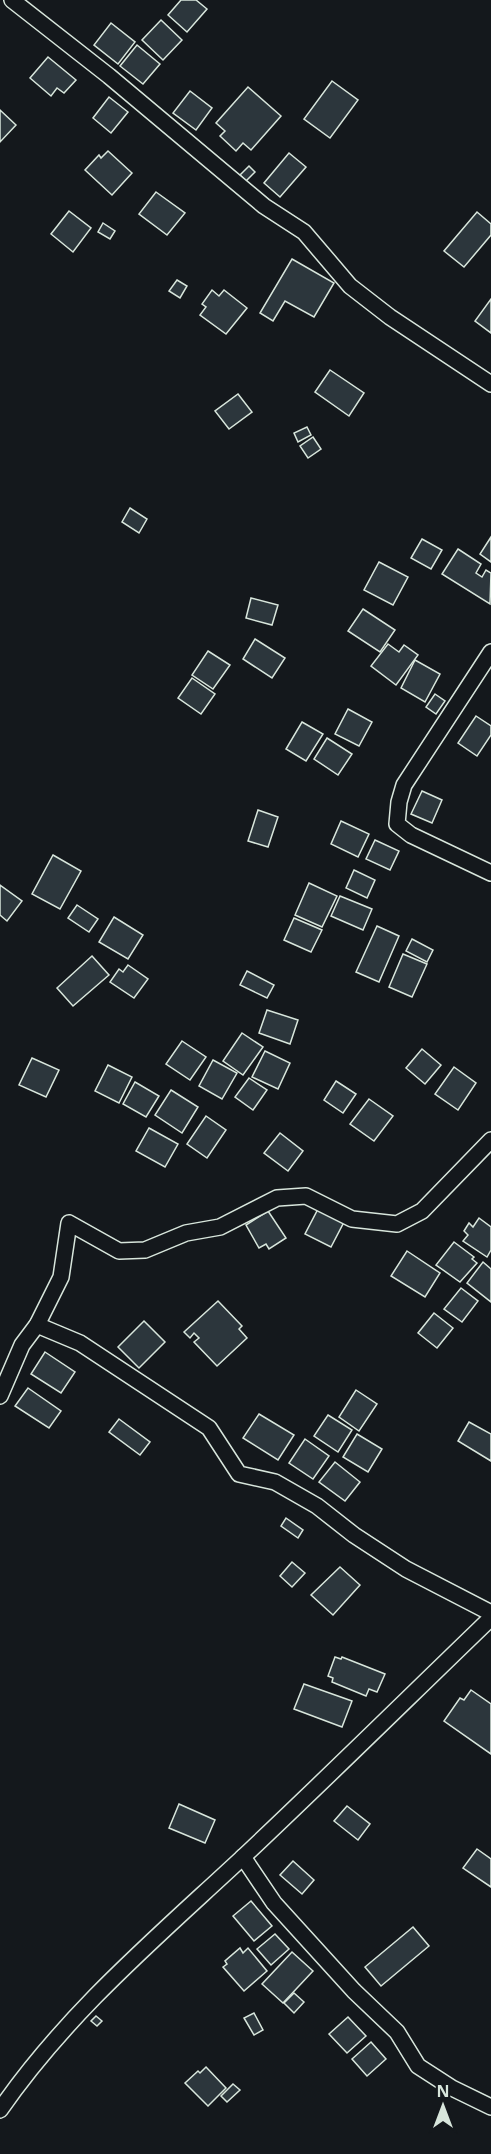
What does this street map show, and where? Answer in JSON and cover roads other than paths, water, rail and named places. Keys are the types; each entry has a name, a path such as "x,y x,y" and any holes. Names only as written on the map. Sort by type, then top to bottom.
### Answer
{"street":[{"path":"12,0 109,76 264,206 304,232 350,286 390,317 491,384"},
{"path":"491,652 404,785 399,802 397,824 411,835 491,873"},
{"path":"0,1396 22,1345 37,1325 61,1277 69,1223 119,1251 145,1250 186,1233 220,1227 278,1198 306,1196 352,1219 397,1224 422,1211 491,1140"},
{"path":"37,1325 80,1343 208,1428 239,1474 275,1482 317,1506 354,1535 406,1569 491,1613"},
{"path":"0,2110 25,2073 94,1995 243,1857 491,1618"},
{"path":"243,1857 274,1903 354,1991 397,2032 418,2067 452,2088 491,2107"}]}
